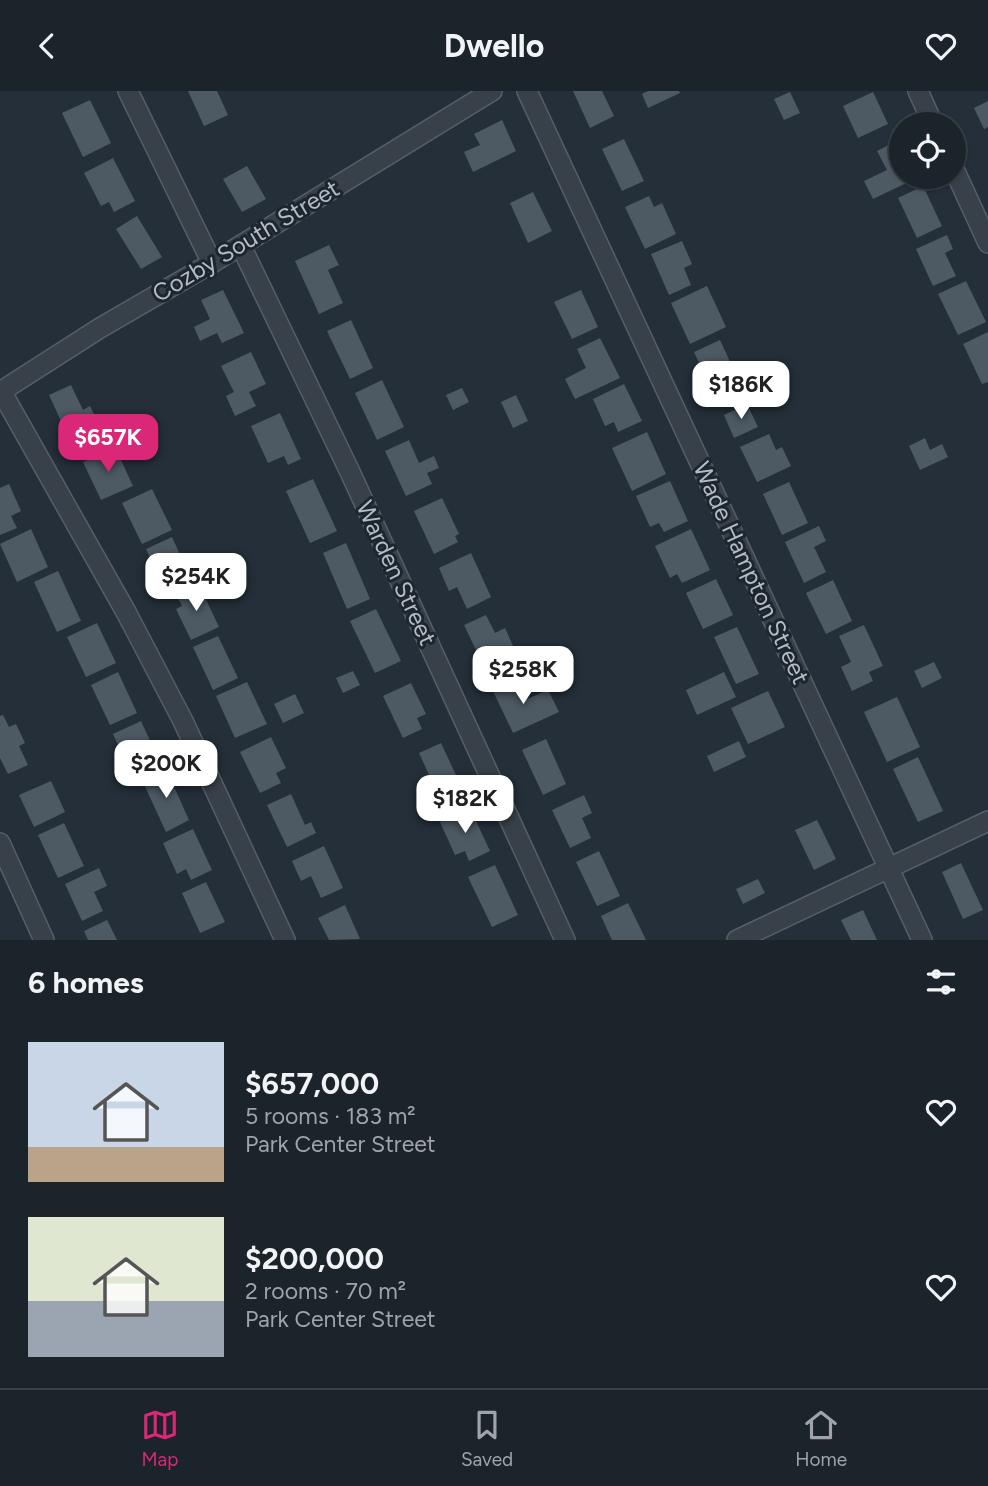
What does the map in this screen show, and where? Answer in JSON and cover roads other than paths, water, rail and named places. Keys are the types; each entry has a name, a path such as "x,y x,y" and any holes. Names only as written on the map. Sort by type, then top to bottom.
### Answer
{"street":[{"path":"128,91 212,263"},
{"name":"Cozby South Street","path":"1,392 100,328 212,263 492,91"},
{"name":"Wade Hampton Street","path":"527,91 922,940"},
{"path":"918,91 928,112"},
{"path":"963,189 988,243"},
{"name":"Warden Street","path":"240,246 350,473 565,940"},
{"path":"1,392 127,612 183,721 285,940"},
{"path":"737,940 988,821"},
{"path":"0,843 44,940"}]}
